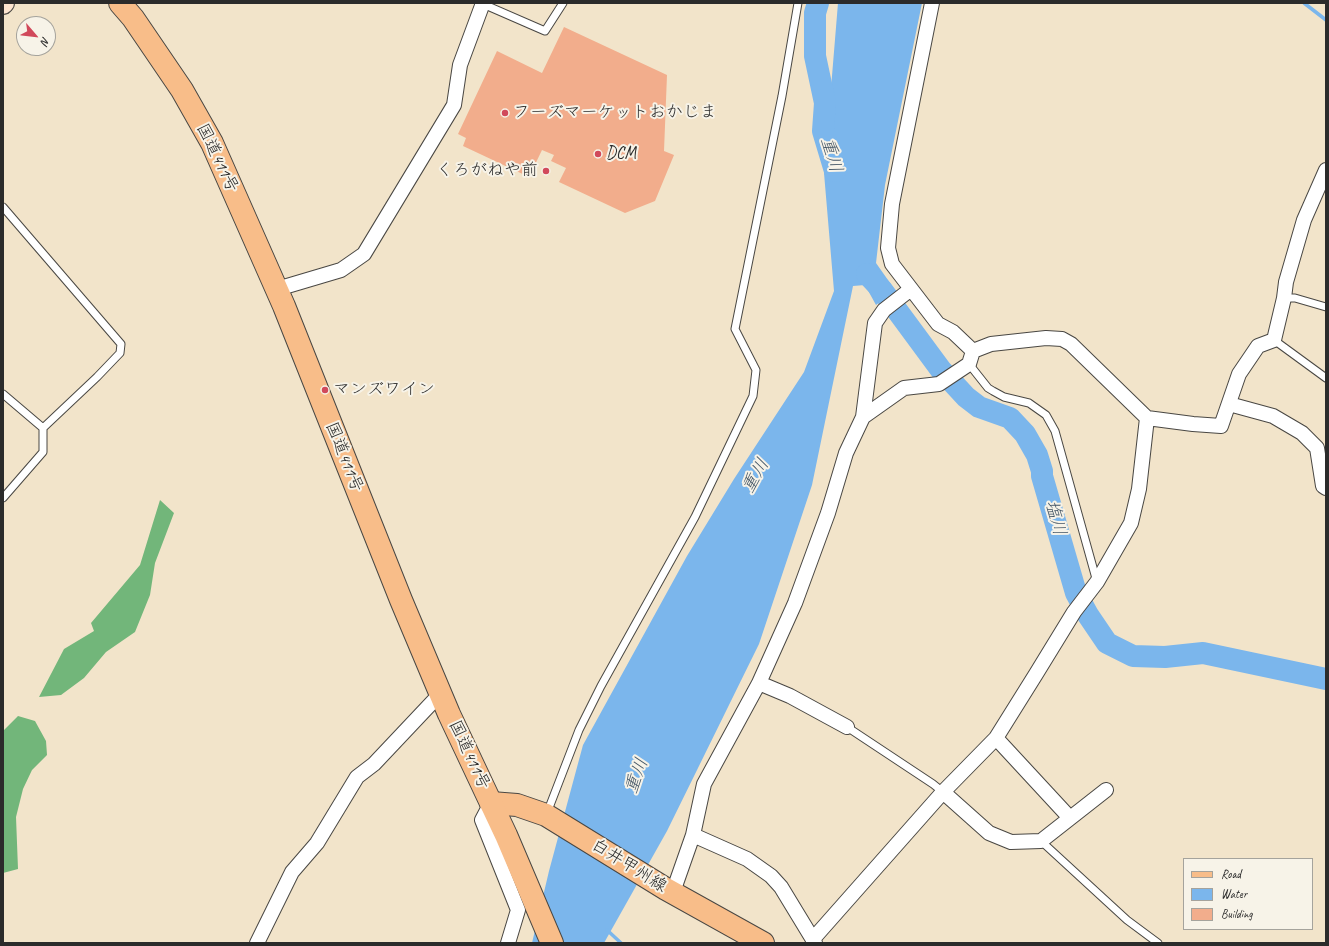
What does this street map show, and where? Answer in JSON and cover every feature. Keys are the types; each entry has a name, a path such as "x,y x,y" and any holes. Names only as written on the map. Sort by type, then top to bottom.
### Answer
{"main road":[{"name":"国道411号","path":"120,3 133,18 182,90 212,143 277,289 398,593 440,693 506,835 552,943"},
{"name":"白井甲州線","path":"491,803 517,805 546,814 669,891 762,943"}],"street":[{"path":"277,289 341,270 364,254 454,105 460,65 483,3"},
{"path":"932,3 892,204 888,248 892,264 911,289 938,324 953,332 971,357"},
{"path":"863,417 904,388 940,384 971,357 990,344 1046,338 1062,339 1071,344 1147,418 1222,426 1239,374 1258,346 1274,340 1284,298 1286,282 1304,220 1326,170"},
{"path":"669,891 693,835 704,784 759,683 795,603 828,513 846,453 863,417 875,323 884,310 911,289"},
{"path":"1229,404 1273,416 1302,432 1317,448 1323,486 1326,488"},
{"path":"693,835 746,859 771,876 781,887 814,941 943,792 996,738 1074,612 1097,582 1131,523 1140,489 1147,418"},
{"path":"759,683 790,696 848,727"},
{"path":"257,943 292,872 317,843 358,778 374,764 440,693"},
{"path":"996,738 1070,818"},
{"path":"943,792 989,833 1011,842 1041,841 1106,790"},
{"path":"491,803 482,820 518,910 508,943"}],"lane":[{"path":"483,3 544,31 563,3"},
{"path":"546,814 582,723 695,517 753,396 756,370 735,329 782,96 798,3"},
{"path":"3,206 121,344 120,353 43,428 43,452 3,498"},
{"path":"1284,298 1295,298 1326,307"},
{"path":"1274,340 1326,378"},
{"path":"971,357 988,388 1004,397 1029,403 1046,415 1055,432 1097,582"},
{"path":"3,394 43,428"},
{"path":"848,727 943,792"},
{"path":"1041,841 1126,920 1158,943"}],"green space":[{"path":"160,500 174,513 155,563 150,595 135,632 106,652 84,678 61,695 39,697 64,649 94,631 91,623 140,565"},
{"path":"18,716 35,721 46,741 47,755 32,770 23,789 16,817 18,869 3,873 3,731"}],"water":[{"path":"838,3 922,3 885,185 876,263 895,290 876,305 865,285 853,286 812,485 759,644 667,831 604,943 532,943 549,871 583,745 687,556 734,479 804,372 834,291 824,173"}],"building":[{"path":"564,27 667,75 664,151 674,155 655,201 625,213 559,182 566,168 551,161 554,155 542,150 529,177 463,146 466,138 458,134 497,51 542,73"}],"waterway":[{"name":"重川","path":"818,3 815,13 815,56 825,103 823,131 835,171"},
{"path":"1304,3 1326,20"},
{"name":"塩川","path":"867,274 882,290 941,370 966,397 979,407 1010,418 1025,434 1037,455 1076,593 1088,615 1107,643 1133,656 1165,657 1203,653 1326,679"},
{"path":"607,930 621,943"}],"place":[{"name":"フーズマーケットおかじま","path":"505,113"},
{"name":"DCM","path":"598,154"},
{"name":"くろがねや前","path":"546,171"},
{"name":"マンズワイン","path":"325,390"}]}
